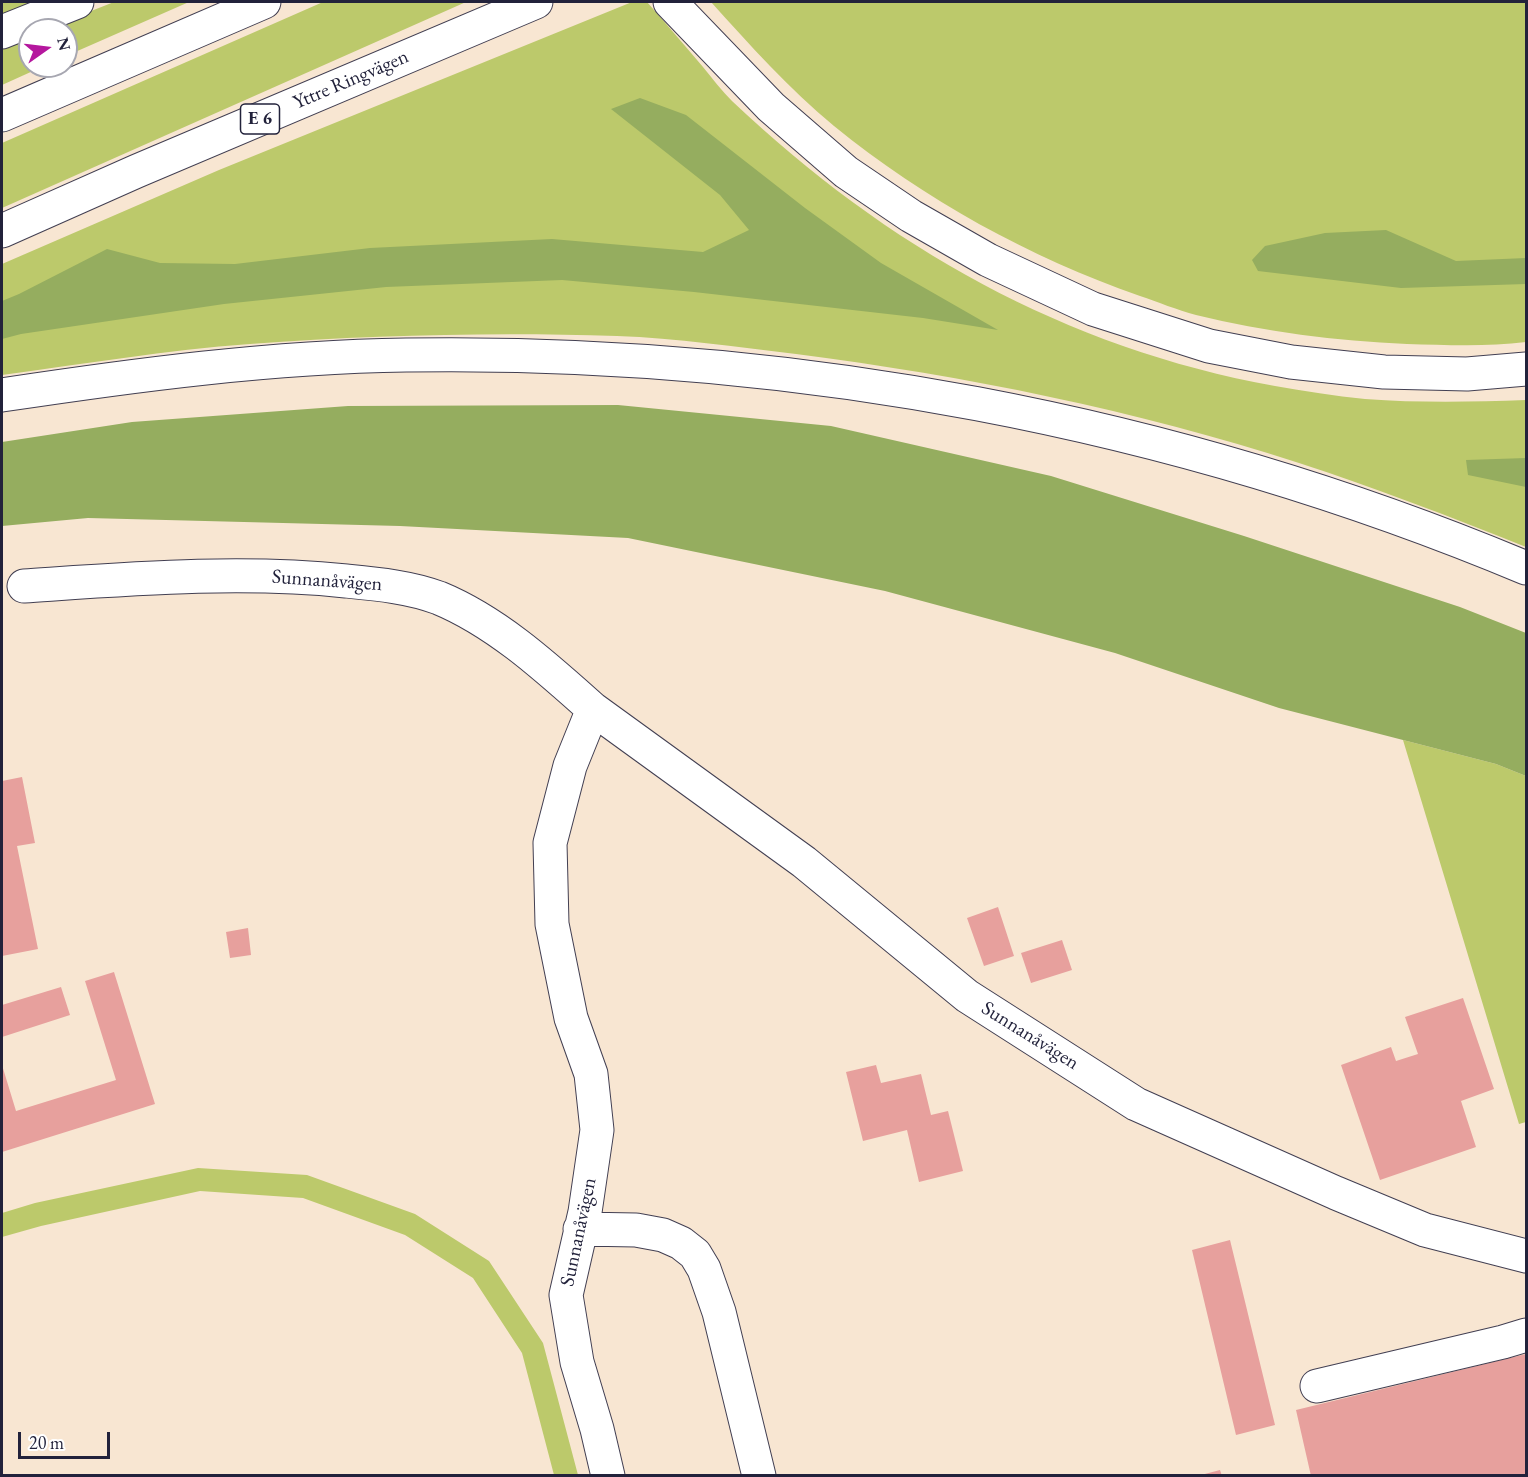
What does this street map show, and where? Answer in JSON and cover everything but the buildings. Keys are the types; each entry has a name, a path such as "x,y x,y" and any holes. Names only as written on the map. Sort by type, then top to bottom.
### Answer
{"main road":[{"path":"2,32 77,2"},
{"path":"2,115 264,2"},
{"path":"670,2 771,107 846,172 911,216 988,260 1093,309 1209,346 1291,362 1384,372 1467,374 1527,369"},
{"name":"Yttre Ringvägen","path":"2,231 137,171 528,5"},
{"path":"2,395 116,378 256,363 405,355 583,357 740,368 883,387 1046,416 1184,449 1322,491 1461,541 1527,568"},
{"name":"Sunnanåvägen","path":"24,586 208,576 311,577 388,585 438,598 490,626 550,671 593,709 804,862 967,996 1136,1104 1336,1194 1425,1230 1527,1256"},
{"name":"Sunnanåvägen","path":"593,709 570,766 550,843 552,924 572,1018 591,1074 597,1130 594,1166 566,1295 578,1362 608,1476"},
{"path":"580,1229 636,1230 663,1234 681,1243 695,1254 704,1269 716,1304 759,1476"},
{"path":"1317,1386 1527,1335"}],"green space":[{"path":"2,2 47,2 2,20"},
{"path":"114,2 189,2 78,51 78,18 73,18"},
{"path":"323,2 466,2 2,208 2,143"},
{"path":"632,2 647,2 732,101 791,154 852,202 916,245 982,284 1052,318 1123,346 1198,369 1275,386 1365,399 1446,402 1526,400 1526,547 1413,503 1299,463 1238,444 1113,411 923,373 706,343 639,337 571,335 479,334 341,338 188,350 2,375 2,264 219,170"},
{"path":"711,2 1526,2 1526,342 1481,345 1407,344 1301,335 1196,315 1099,281 1018,245 980,224 942,202 869,153 801,97"},
{"path":"18,40 18,78 2,85 2,47"},
{"path":"640,98 686,115 805,208 881,263 998,330 923,318 694,292 562,280 386,287 224,304 21,334 2,339 2,301 107,249 160,263 235,264 370,248 552,239 703,252 749,230 720,195 611,109"},
{"path":"1386,230 1456,261 1526,258 1526,284 1401,288 1258,271 1252,260 1265,246 1325,233"},
{"path":"618,405 831,426 1051,476 1460,607 1526,633 1526,776 1496,764 1279,708 1115,653 885,591 628,538 400,526 88,518 2,526 2,442 132,422 348,406"},
{"path":"1526,458 1526,487 1468,475 1466,460"},
{"path":"1403,740 1496,764 1526,776 1526,1122 1519,1124"},
{"path":"198,1168 307,1175 415,1214 489,1261 543,1343 578,1475 554,1475 522,1353 473,1278 405,1235 303,1198 200,1191 41,1226 2,1237 2,1213 35,1203"}]}
